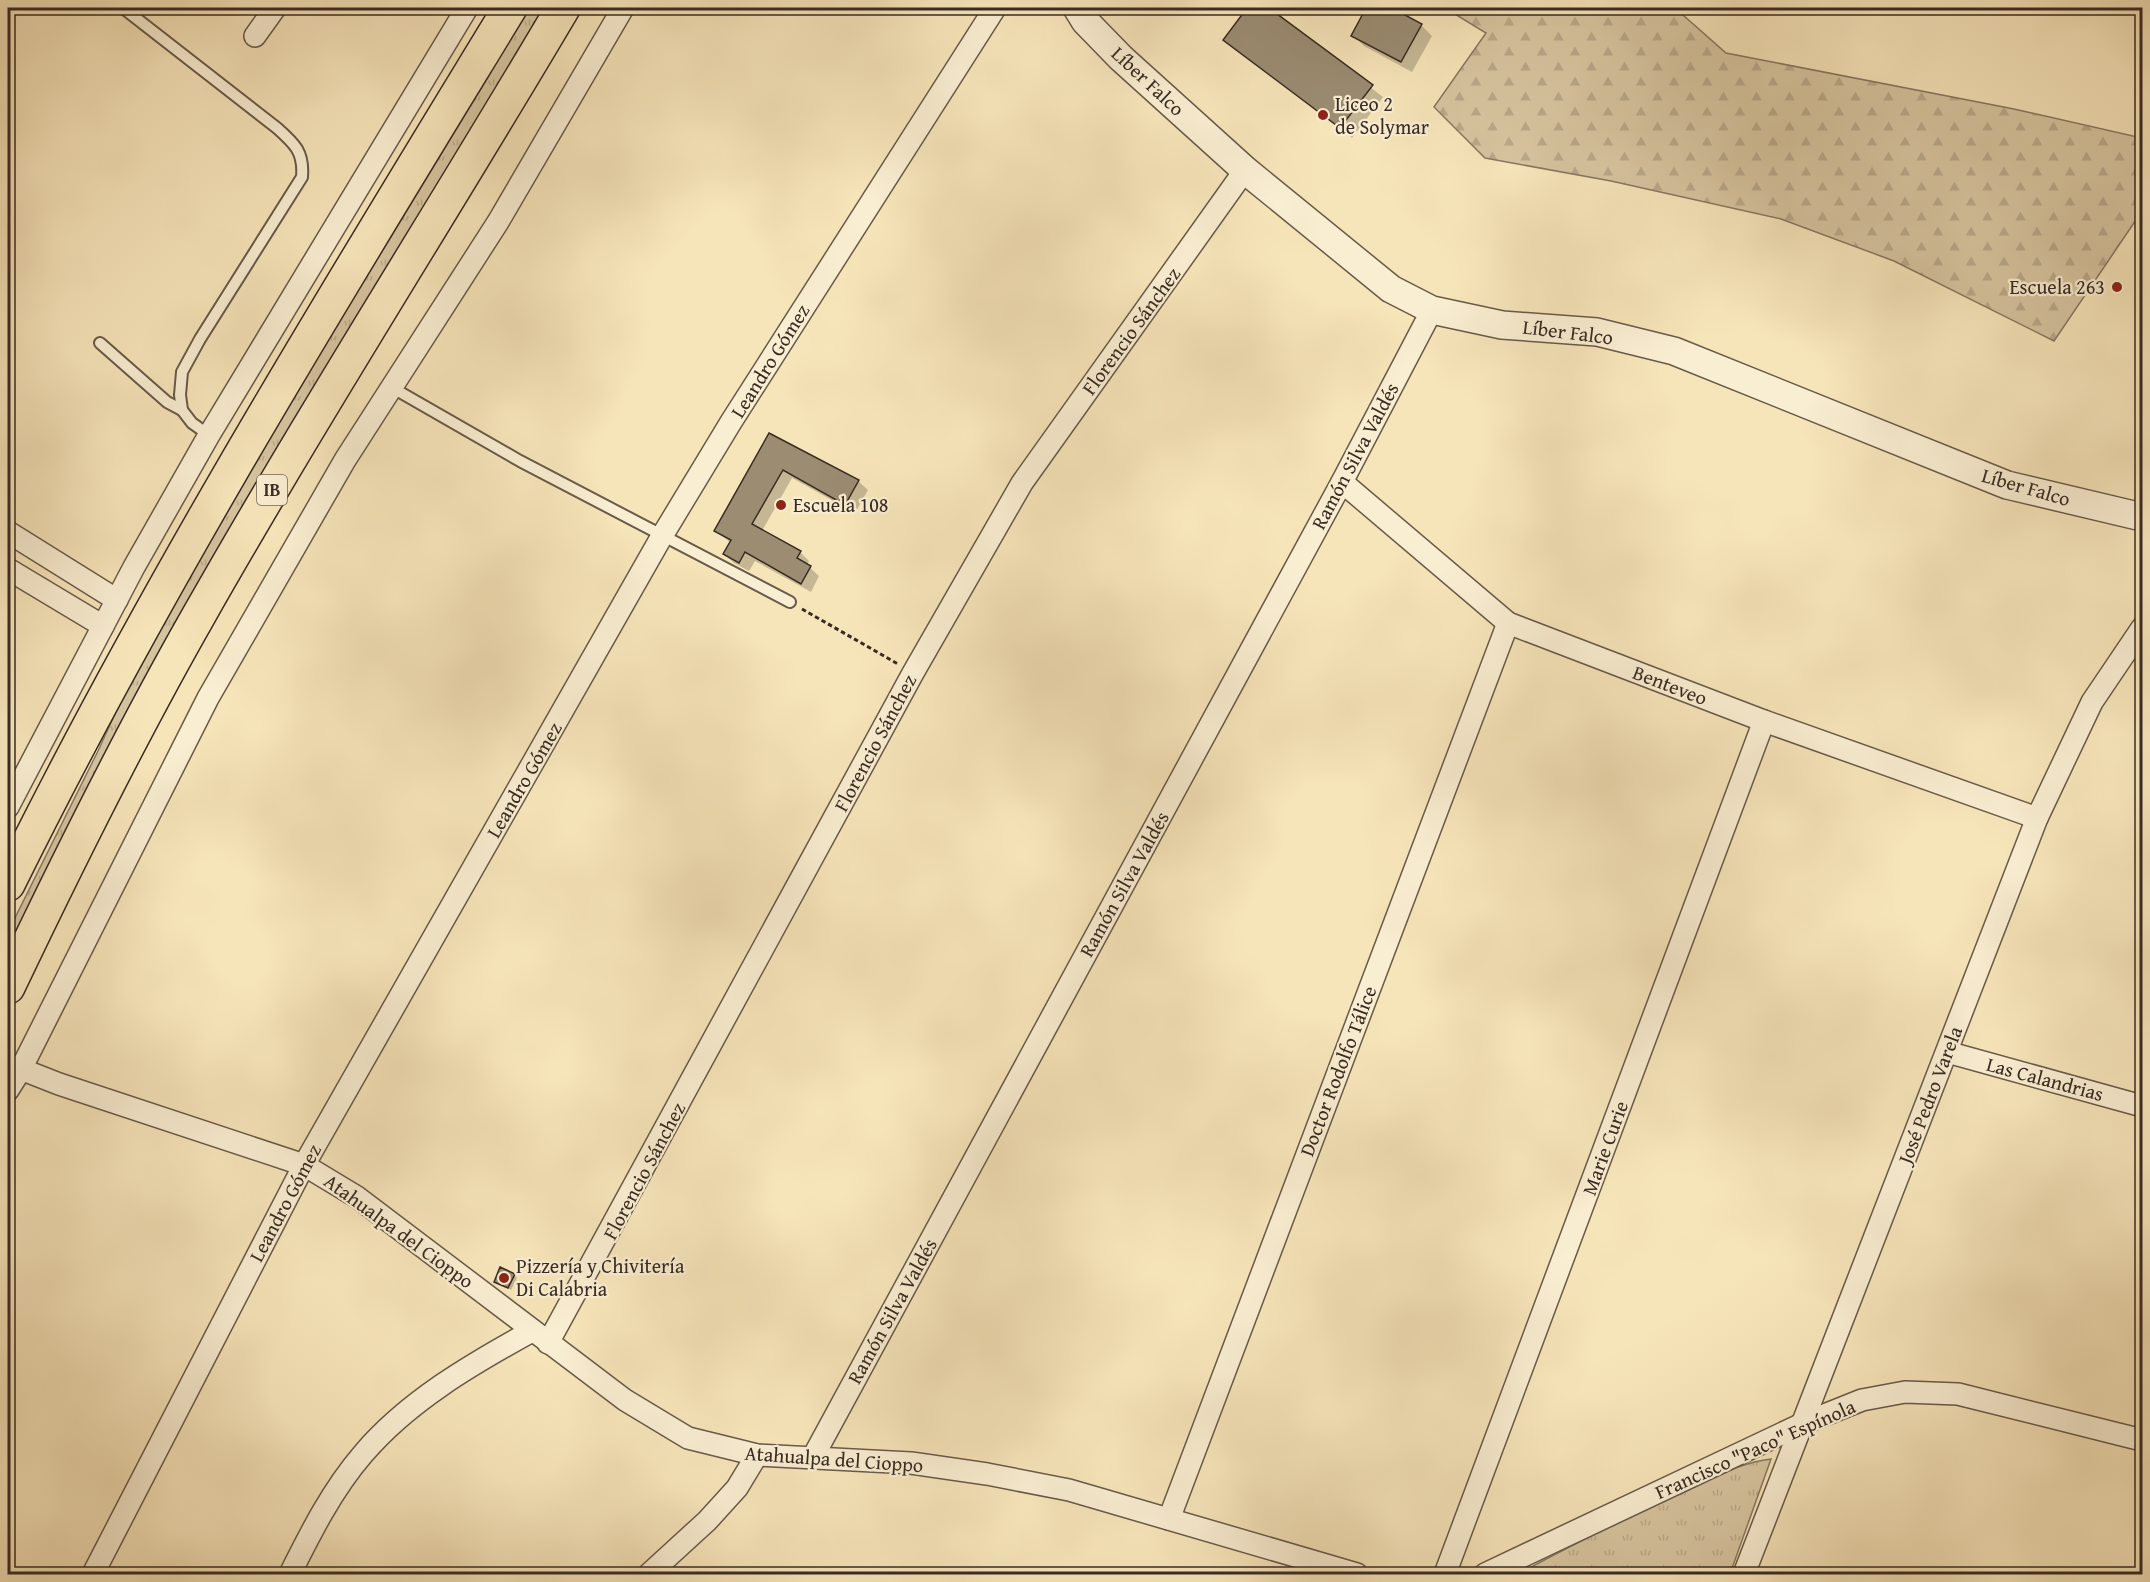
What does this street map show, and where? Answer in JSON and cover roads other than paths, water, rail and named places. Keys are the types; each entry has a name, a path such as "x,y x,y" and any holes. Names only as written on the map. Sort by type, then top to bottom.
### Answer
{"highway":[{"name":"IB","path":"8,884 133,642 219,492 510,8"},
{"name":"IB","path":"8,987 69,858 199,615 334,385 563,8"}],"street":[{"path":"255,36 275,8"},
{"path":"8,807 117,600 209,435 467,8"},
{"path":"8,1090 14,1067 208,698 345,460 498,222 623,8"},
{"name":"Leandro Gómez","path":"93,1575 304,1165 662,537 731,422 995,8"},
{"name":"Líber Falco","path":"1077,8 1085,21 1121,58 1245,170 1391,289 1432,310 1502,325 1597,332 1674,351 2007,485 2142,518"},
{"name":"Florencio Sánchez","path":"540,1337 1022,483 1245,170"},
{"name":"Ramón Silva Valdés","path":"813,1457 1342,482 1432,310"},
{"name":"Benteveo","path":"1342,482 1508,623 1764,721 2037,818"},
{"path":"8,532 117,600"},
{"path":"8,569 103,626"},
{"name":"Doctor Rodolfo Tálice","path":"1169,1519 1508,623"},
{"name":"José Pedro Varela","path":"1744,1575 2037,818 2092,702 2142,628"},
{"name":"Marie Curie","path":"1445,1575 1764,721"},
{"name":"Las Calandrias","path":"1947,1052 2142,1106"},
{"name":"Atahualpa del Cioppo","path":"14,1067 304,1165 357,1197 625,1400 688,1438 757,1455 911,1463 987,1474 1069,1490 1357,1575"},
{"path":"290,1575 331,1497 363,1453 425,1398 464,1370 540,1337"},
{"name":"Francisco \"Paco\" Espínola","path":"1485,1575 1802,1424 1862,1400 1905,1392 1948,1394 2142,1440"},
{"path":"650,1575 707,1521 737,1488 757,1455"}],"lane":[{"path":"123,8 277,128 294,144 303,161 302,177 200,339 182,372 180,395 182,410"},
{"path":"100,343 167,402 182,410 192,423 209,435"},
{"path":"391,387 520,461 790,602"}],"place":[{"name":"Liceo 2 de Solymar","path":"1323,115"},
{"name":"Escuela 263","path":"2117,287"},
{"name":"Escuela 108","path":"781,505"},
{"name":"Pizzería y Chivitería Di Calabria","path":"504,1278"}]}
